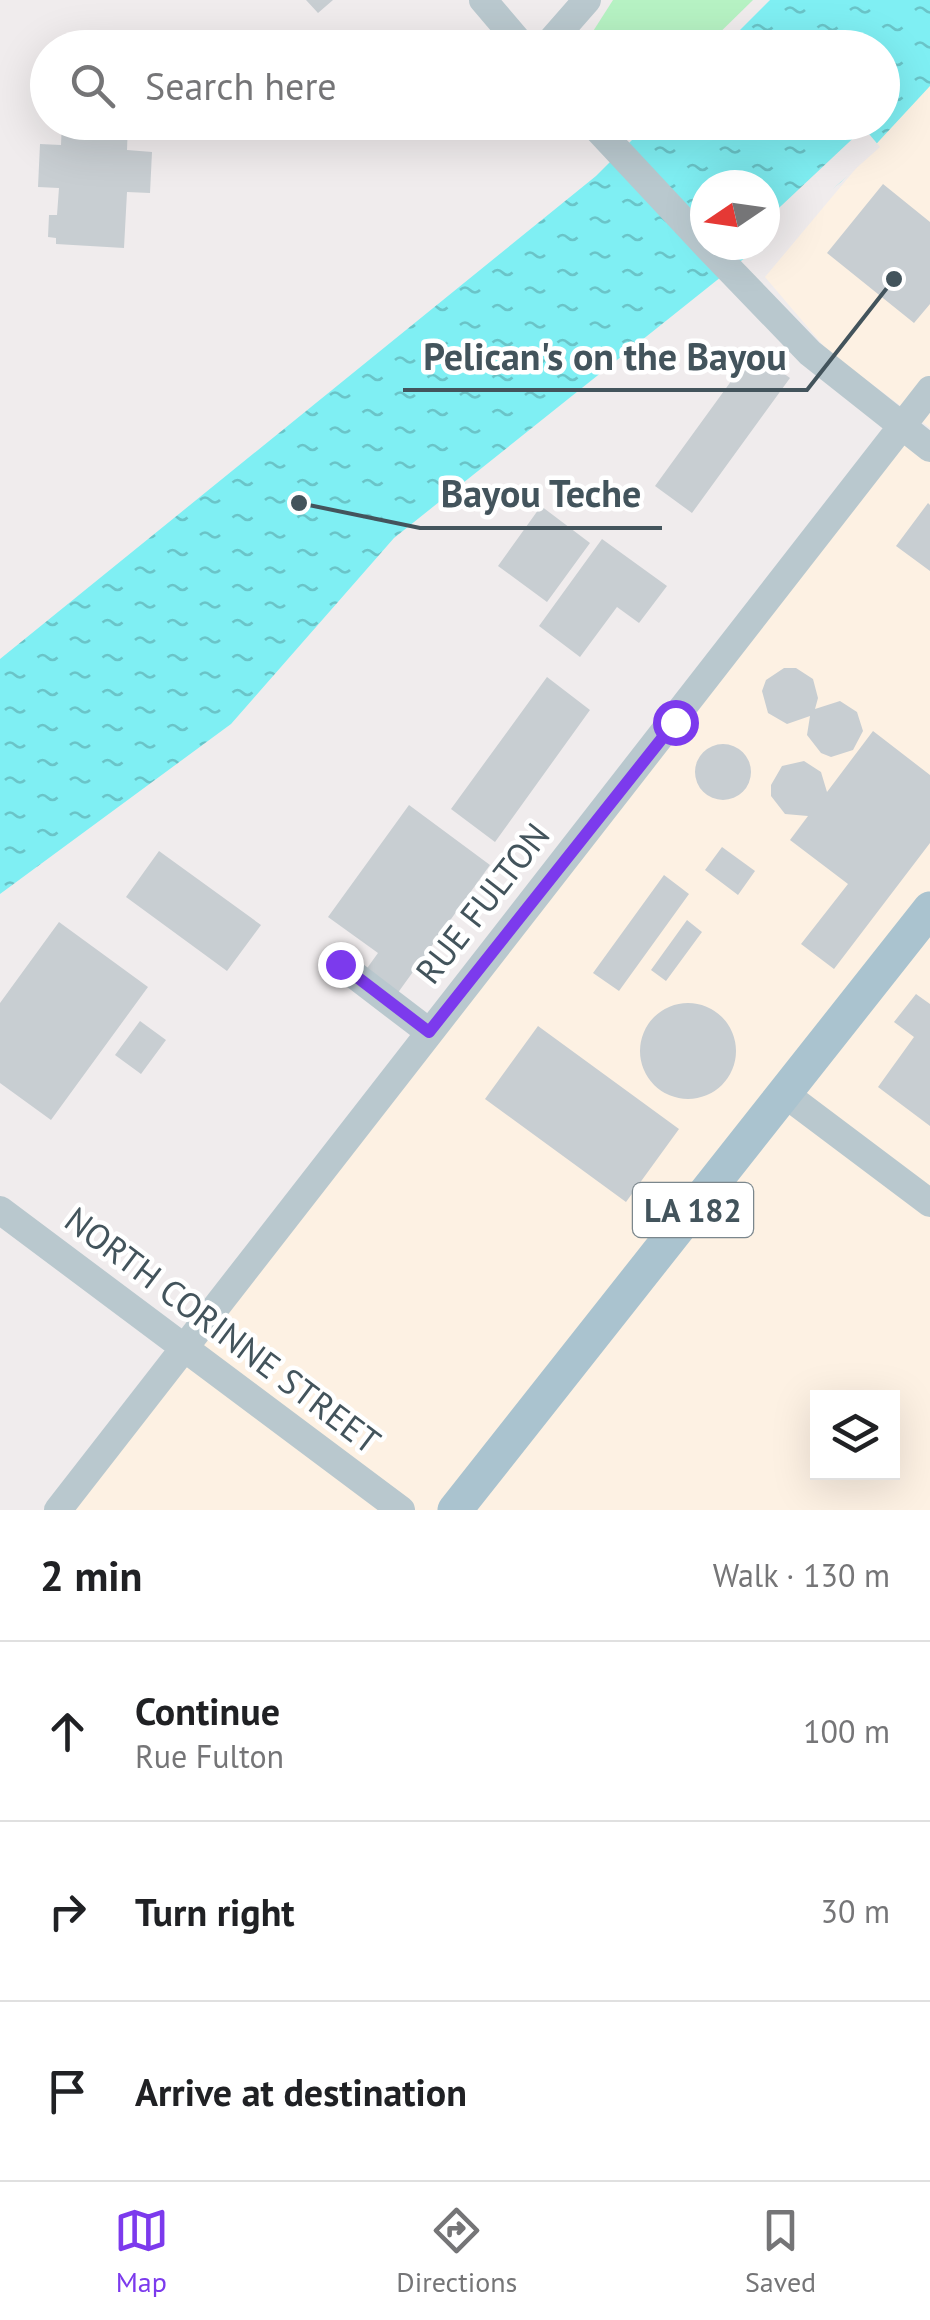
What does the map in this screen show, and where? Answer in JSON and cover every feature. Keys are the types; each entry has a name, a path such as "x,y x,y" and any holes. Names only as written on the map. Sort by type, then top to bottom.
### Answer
{"main road":[{"name":"LA 182","path":"455,1510 930,909"}],"street":[{"path":"484,0 509,30"},
{"path":"561,30 587,0"},
{"path":"607,140 690,227"},
{"path":"721,260 810,353 930,448"},
{"name":"RUE FULTON","path":"58,1510 181,1346 930,390"},
{"path":"340,964 429,1032"},
{"path":"785,1094 930,1203"},
{"name":"NORTH CORINNE STREET","path":"0,1210 402,1510"}],"shaded area":[{"path":"930,80 930,428 828,351 765,277 880,140 900,140 900,116"},
{"path":"902,427 930,449 930,1510 60,1510"}],"green space":[{"path":"613,0 753,0 722,30 594,30"}],"water":[{"path":"770,0 930,0 930,86 900,118 900,30 740,30"},
{"path":"632,140 880,140 841,182 780,230 780,170 690,170 690,260 742,260 394,538 231,724 0,894 0,659 596,176"}],"pier":[{"path":"851,140 874,140 880,147 780,236 780,207"}],"building":[{"path":"306,0 333,0 318,13"},
{"path":"61,140 127,140 127,150 152,152 150,193 127,192 124,248 56,244 56,238 48,237 49,215 57,215 59,188 38,187 40,144 61,145"},
{"path":"883,184 930,222 930,304 914,323 827,253"},
{"path":"753,351 790,378 692,513 655,486"},
{"path":"930,505 930,571 896,546"},
{"path":"541,506 590,543 547,602 498,566"},
{"path":"602,539 667,586 639,623 617,607 580,657 539,626"},
{"path":"784,668 796,668 813,679 818,698 815,709 840,701 857,712 863,731 853,750 831,757 821,753 807,735 810,716 787,724 768,713 762,691 766,680"},
{"path":"547,677 590,710 495,842 451,809"},
{"path":"873,731 930,775 930,843 834,969 801,944 848,884 790,840 808,816 785,814 771,796 771,785 782,766 804,761 821,772 827,792"},
{"path":"723,744 743,752 751,772 743,792 723,800 703,792 695,772 703,752"},
{"path":"409,805 490,865 397,994 365,971 378,953 328,917"},
{"path":"722,847 755,871 738,895 705,870"},
{"path":"159,851 261,925 227,971 126,897"},
{"path":"664,875 689,894 619,991 593,973"},
{"path":"687,920 702,932 666,981 651,970"},
{"path":"59,922 148,987 51,1120 0,1083 0,1003"},
{"path":"916,994 930,1004 930,1126 878,1087 914,1037 894,1022"},
{"path":"688,1003 706,1006 722,1017 733,1033 733,1069 722,1085 706,1096 688,1099 670,1096 654,1085 643,1069 640,1051 643,1033 654,1017 670,1006"},
{"path":"140,1021 166,1040 141,1074 115,1055"},
{"path":"538,1026 679,1129 626,1202 485,1099"}],"place":[{"name":"Pelican's on the Bayou","path":"894,279"},
{"name":"Bayou Teche","path":"299,503"}],"route":[{"path":"340,964 429,1032 620,786 675,722"}]}
